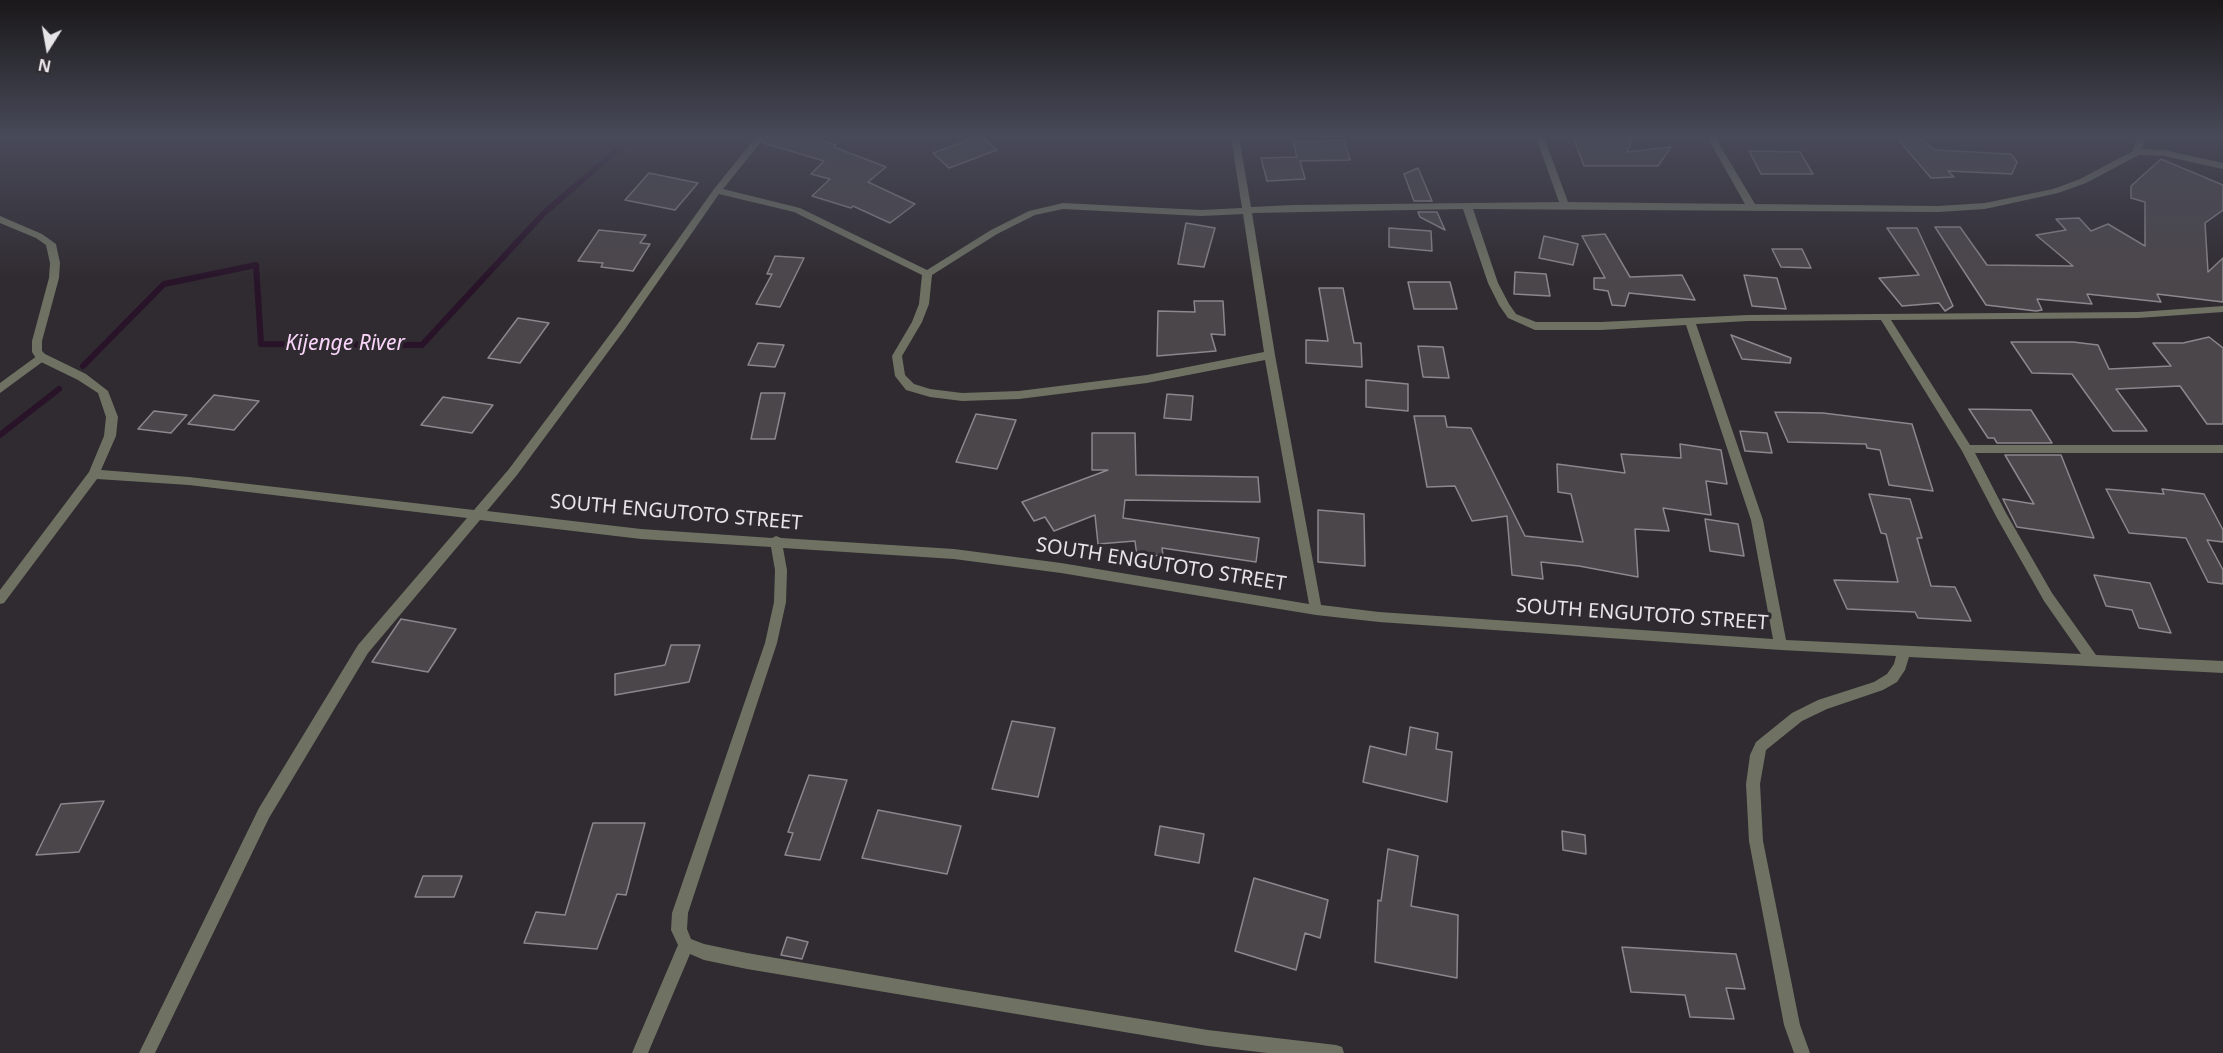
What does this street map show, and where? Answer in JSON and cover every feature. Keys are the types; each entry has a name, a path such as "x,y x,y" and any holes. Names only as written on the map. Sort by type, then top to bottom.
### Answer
{"street":[{"path":"147,1053 264,813 363,649 513,472 621,327 721,186"},
{"path":"1244,186 1270,355 1316,610"},
{"path":"1558,186 1565,206"},
{"path":"1740,186 1753,208"},
{"path":"927,274 994,232 1044,209 1071,206 1210,213 1248,209 1467,206 1938,209 1985,206 2018,200 2065,186"},
{"path":"717,191 796,210 927,274"},
{"path":"1467,206 1498,294 1512,316 1535,326 1564,327 1748,318 1885,319 2138,315 2223,309"},
{"path":"0,219 39,236 51,244 56,263 37,341 37,352 41,357 82,377 103,391 112,417 111,436 94,474 0,599"},
{"path":"927,274 924,304 917,322 897,356 900,376 910,387 930,393 962,397 1019,395 1147,379 1270,355"},
{"path":"1885,319 1967,449 2001,515 2048,597 2092,660"},
{"path":"1690,322 1756,520 1781,645"},
{"path":"0,389 41,357"},
{"path":"1967,449 2223,449"},
{"name":"SOUTH ENGUTOTO STREET","path":"94,474 201,482 641,534 776,541 975,557 1061,568 1316,610 1379,617 1781,645 2223,668"},
{"path":"776,541 781,570 780,602 771,643 680,913 679,930 686,945 704,952 747,961 944,995 1208,1038 1336,1053"},
{"path":"1802,1053 1792,1025 1756,841 1753,784 1757,755 1761,746 1797,717 1823,704 1878,686 1892,678 1900,666 1904,652"},
{"path":"640,1053 686,945"}],"building":[{"path":"637,186 695,186 675,210 625,200"},
{"path":"822,186 877,186 915,204 890,223 853,206 851,208 812,196"},
{"path":"1408,186 1426,186 1432,201 1414,201"},
{"path":"2131,186 2223,186 2223,210 2205,223 2208,272 2223,258 2223,302 2157,294 2161,302 2087,294 2092,304 2037,299 2042,310 2036,311 1986,305 1935,227 1960,227 1987,265 2073,266 2036,235 2066,230 2056,219 2079,218 2091,231 2108,224 2145,246 2145,202 2131,198"},
{"path":"1418,212 1437,212 1445,230 1420,217"},
{"path":"1186,223 1215,228 1204,267 1178,264"},
{"path":"1389,228 1431,231 1432,251 1389,247"},
{"path":"1887,228 1917,228 1953,306 1945,311 1939,303 1902,306 1879,278 1919,275"},
{"path":"599,230 646,235 640,243 650,244 633,271 601,267 603,263 578,261"},
{"path":"1605,234 1630,277 1682,275 1695,300 1629,293 1625,306 1612,305 1608,291 1594,289 1594,278 1605,278 1582,236"},
{"path":"1544,236 1578,244 1573,265 1539,258"},
{"path":"1772,249 1802,249 1811,268 1781,267"},
{"path":"775,256 804,258 780,307 756,304 772,274 767,274"},
{"path":"1515,272 1546,274 1550,296 1514,294"},
{"path":"1744,275 1777,278 1786,309 1752,306"},
{"path":"1408,282 1450,282 1457,309 1414,309"},
{"path":"1319,288 1343,288 1354,343 1361,343 1362,367 1306,363 1306,340 1328,341"},
{"path":"1194,301 1223,301 1225,335 1211,334 1216,351 1157,356 1158,311 1195,312"},
{"path":"518,318 549,323 520,363 488,358"},
{"path":"1731,335 1791,358 1790,363 1742,359"},
{"path":"2209,337 2223,348 2223,424 2207,424 2180,386 2116,389 2147,431 2113,431 2072,374 2032,373 2011,342 2073,342 2098,345 2109,369 2171,366 2153,343 2183,343"},
{"path":"758,343 784,345 775,367 748,365"},
{"path":"1418,346 1443,347 1449,378 1423,377"},
{"path":"1366,380 1408,384 1408,411 1366,407"},
{"path":"761,393 785,393 775,439 751,439"},
{"path":"1167,394 1193,396 1191,420 1164,418"},
{"path":"214,395 259,401 234,430 188,424"},
{"path":"443,397 493,405 472,433 421,425"},
{"path":"1969,409 2031,410 2052,443 1997,443 1994,438 1988,438"},
{"path":"154,411 187,415 171,433 138,429"},
{"path":"1775,412 1823,413 1912,424 1933,491 1889,485 1880,450 1867,448 1866,444 1788,442"},
{"path":"976,414 1016,420 997,469 956,462"},
{"path":"1414,416 1445,416 1447,427 1471,428 1525,536 1583,542 1571,494 1558,492 1557,464 1625,473 1621,454 1681,458 1680,444 1721,450 1727,484 1706,481 1711,515 1663,508 1669,531 1635,529 1638,577 1579,566 1541,562 1543,579 1512,575 1507,516 1472,521 1455,486 1427,487"},
{"path":"1740,431 1767,433 1772,453 1745,451"},
{"path":"1092,433 1135,433 1136,475 1258,477 1260,502 1125,500 1123,518 1259,538 1256,562 1162,548 1163,555 1137,557 1135,541 1098,544 1095,515 1054,531 1045,517 1034,521 1022,502 1108,470 1092,470"},
{"path":"2005,455 2061,455 2094,538 2017,527 2003,499 2034,504"},
{"path":"2106,489 2164,494 2162,489 2204,494 2223,530 2223,542 2207,540 2223,570 2223,584 2208,582 2186,538 2129,533"},
{"path":"1869,494 1910,499 1922,538 1917,538 1931,586 1955,587 1971,621 1918,618 1915,612 1847,609 1834,580 1898,582 1886,534 1881,533"},
{"path":"1318,510 1364,514 1365,566 1318,562"},
{"path":"1705,519 1738,524 1744,556 1710,551"},
{"path":"2094,575 2150,583 2171,633 2139,628 2132,610 2106,606"},
{"path":"401,619 456,629 428,672 372,662"},
{"path":"671,645 700,645 689,682 615,695 615,674 665,665"},
{"path":"1012,721 1055,728 1038,797 992,789"},
{"path":"1410,727 1438,733 1436,749 1452,752 1447,802 1363,782 1370,746 1406,755"},
{"path":"809,775 847,780 820,860 785,855 793,833 788,832"},
{"path":"104,801 79,852 36,855 61,804"},
{"path":"878,810 961,826 947,874 862,858"},
{"path":"593,823 645,823 626,895 617,894 597,949 524,943 536,912 565,915"},
{"path":"1160,826 1204,834 1199,863 1155,855"},
{"path":"1562,831 1585,835 1586,854 1563,850"},
{"path":"1388,849 1418,856 1411,906 1458,915 1457,978 1375,962 1378,900 1381,901"},
{"path":"423,876 462,876 454,897 415,897"},
{"path":"1254,878 1328,900 1320,938 1305,933 1296,970 1235,951"},
{"path":"787,937 808,942 802,959 781,955"},
{"path":"1622,947 1736,954 1745,989 1726,988 1734,1019 1690,1017 1685,995 1631,992"}],"waterway":[{"name":"Kijenge River","path":"83,366 164,284 256,265 261,344 422,345 543,214 575,186"},
{"name":"Kijenge River","path":"0,435 59,389"}]}
